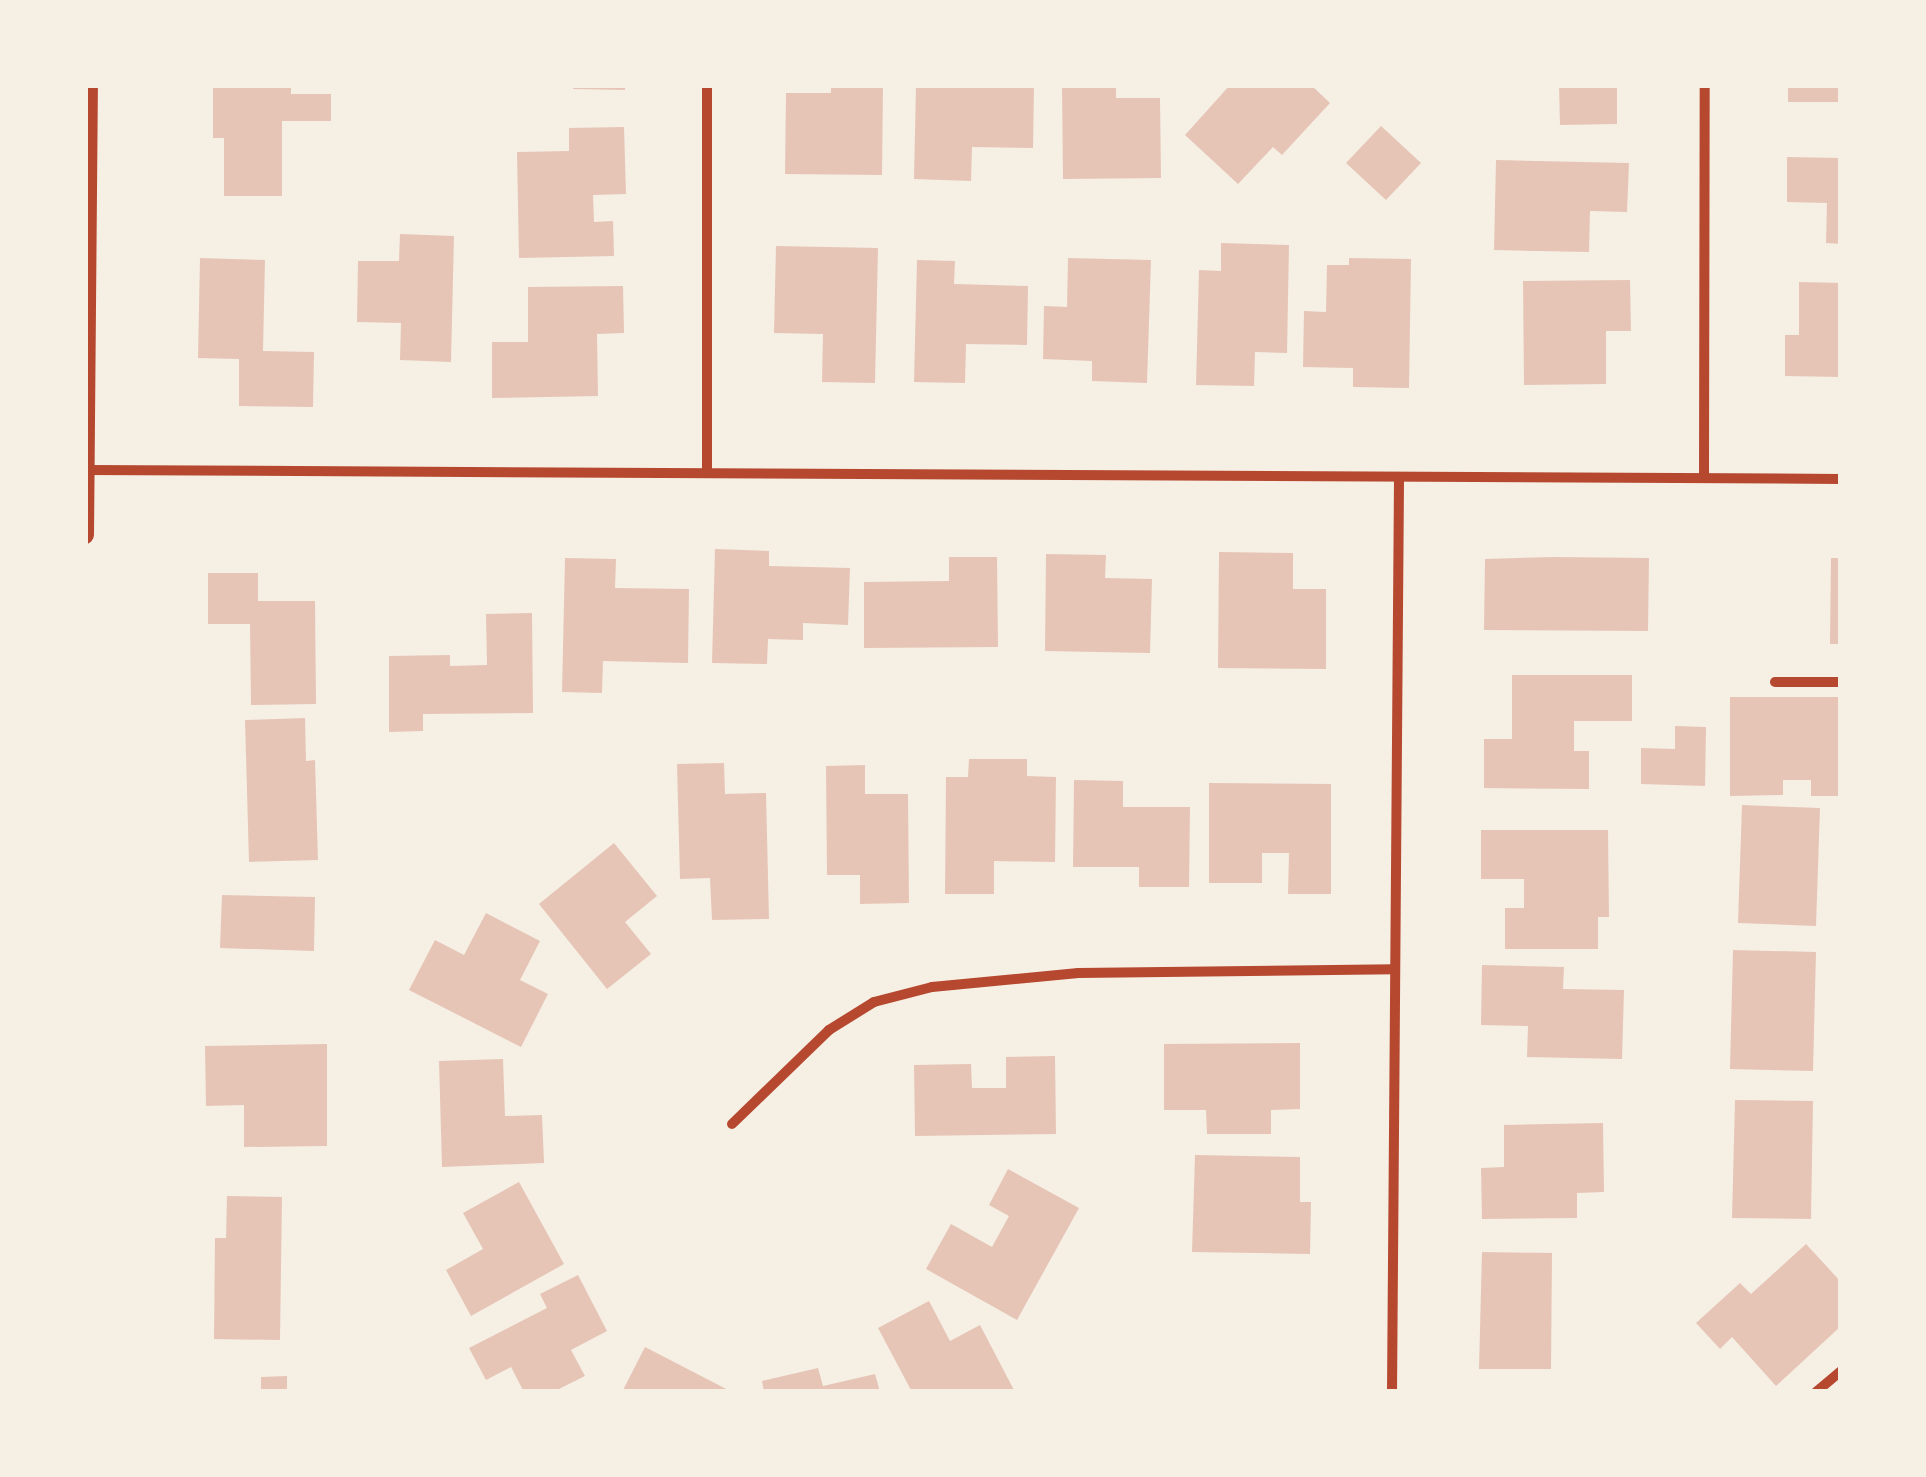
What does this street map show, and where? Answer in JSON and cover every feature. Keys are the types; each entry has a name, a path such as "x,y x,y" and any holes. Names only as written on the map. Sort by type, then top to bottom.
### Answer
{"street":[{"path":"85,534 89,85"},
{"path":"708,85 708,473"},
{"path":"1704,478 1705,85"},
{"path":"85,470 1841,479"},
{"path":"1392,1392 1399,477"},
{"path":"1775,682 1841,682"},
{"path":"732,1124 830,1030 874,1002 932,987 1078,972 1396,969"},
{"path":"1816,1392 1841,1371"}],"building":[{"path":"213,85 291,85 291,94 331,94 331,121 282,121 282,196 224,196 224,138 213,138"},
{"path":"573,85 625,85 625,90 573,89"},
{"path":"831,85 883,85 882,175 785,174 786,93 831,93"},
{"path":"916,85 1034,85 1033,148 972,147 971,181 914,179"},
{"path":"1062,85 1116,85 1116,98 1160,98 1161,178 1063,179"},
{"path":"1230,85 1311,85 1330,103 1282,155 1273,147 1238,184 1185,135"},
{"path":"1559,85 1617,85 1617,124 1560,125"},
{"path":"1788,85 1841,85 1841,102 1788,102"},
{"path":"1381,126 1421,163 1386,200 1346,163"},
{"path":"624,127 626,194 593,195 594,222 613,221 614,256 519,258 517,152 569,151 569,128"},
{"path":"1787,157 1841,158 1841,244 1826,243 1827,203 1787,202"},
{"path":"1496,160 1629,163 1627,212 1590,211 1589,252 1494,250"},
{"path":"400,234 454,236 451,362 400,360 401,323 357,322 358,261 399,261"},
{"path":"1221,243 1289,245 1287,353 1255,352 1254,386 1196,385 1199,270 1221,271"},
{"path":"776,246 878,248 875,383 822,382 823,334 774,333"},
{"path":"200,258 265,260 263,351 314,352 313,407 239,406 239,359 198,358"},
{"path":"1068,258 1151,260 1147,383 1092,381 1092,361 1043,359 1044,306 1067,307"},
{"path":"1349,258 1411,259 1409,388 1353,387 1353,368 1303,367 1304,311 1326,312 1327,265 1349,265"},
{"path":"917,260 955,261 954,284 1028,286 1027,345 966,344 965,383 914,382"},
{"path":"1630,280 1631,331 1606,331 1606,384 1524,385 1523,281"},
{"path":"1799,282 1841,283 1841,377 1785,376 1785,335 1799,335"},
{"path":"623,286 624,333 597,334 598,396 492,398 492,342 528,342 528,287"},
{"path":"715,549 769,551 769,566 850,568 848,625 803,623 803,640 768,639 767,664 712,663"},
{"path":"1219,552 1293,553 1293,589 1326,589 1326,669 1218,668"},
{"path":"1046,554 1106,555 1105,578 1152,579 1150,653 1045,651"},
{"path":"949,557 997,557 998,647 864,648 864,582 949,581"},
{"path":"565,558 616,559 615,588 689,589 688,663 603,661 602,693 562,692"},
{"path":"1649,558 1648,631 1484,630 1485,559"},
{"path":"1831,558 1841,558 1841,644 1830,644"},
{"path":"208,573 258,573 258,601 315,601 316,704 251,705 250,624 208,624"},
{"path":"532,613 533,713 423,714 423,731 389,732 389,656 450,655 450,666 487,665 486,614"},
{"path":"1512,675 1632,675 1632,721 1574,721 1574,751 1589,751 1589,789 1484,788 1484,739 1512,739"},
{"path":"1730,697 1841,697 1841,796 1811,796 1811,780 1783,780 1783,795 1730,796"},
{"path":"305,718 306,761 315,760 318,860 249,862 245,720"},
{"path":"1675,726 1706,727 1705,786 1641,784 1641,748 1675,749"},
{"path":"969,759 1027,759 1027,776 1056,777 1055,862 994,861 994,894 945,894 946,777 968,777"},
{"path":"724,763 725,794 766,793 769,919 712,920 710,878 680,879 677,764"},
{"path":"865,765 865,794 908,794 909,903 860,904 860,875 827,875 826,766"},
{"path":"1074,780 1123,781 1123,807 1190,807 1189,887 1139,887 1139,867 1073,867"},
{"path":"1209,783 1331,784 1331,894 1288,894 1289,853 1262,853 1262,883 1209,883"},
{"path":"1742,805 1820,808 1816,926 1738,923"},
{"path":"1481,830 1608,830 1609,917 1598,917 1598,949 1505,949 1505,908 1524,908 1524,879 1481,879"},
{"path":"614,843 657,896 625,922 651,954 607,989 539,904"},
{"path":"222,895 315,897 314,951 220,948"},
{"path":"486,913 540,941 520,980 548,994 521,1047 409,990 435,940 464,955"},
{"path":"1733,950 1816,952 1813,1071 1730,1069"},
{"path":"1482,965 1564,967 1563,989 1624,990 1622,1059 1527,1057 1528,1026 1481,1025"},
{"path":"1300,1043 1300,1109 1271,1110 1271,1134 1207,1134 1206,1110 1164,1110 1164,1044"},
{"path":"327,1044 327,1146 244,1147 244,1105 206,1106 205,1046"},
{"path":"1055,1056 1056,1134 915,1136 914,1065 971,1064 972,1088 1006,1088 1006,1057"},
{"path":"503,1059 505,1116 542,1115 544,1163 442,1167 439,1061"},
{"path":"1735,1100 1813,1101 1811,1219 1732,1218"},
{"path":"1603,1123 1604,1192 1577,1193 1577,1218 1482,1219 1481,1168 1504,1167 1504,1125"},
{"path":"1195,1155 1300,1157 1300,1202 1311,1202 1310,1254 1192,1252"},
{"path":"1008,1169 1079,1208 1017,1320 926,1269 951,1224 992,1247 1009,1216 989,1205"},
{"path":"519,1182 564,1264 471,1316 446,1270 483,1249 463,1213"},
{"path":"227,1196 282,1197 280,1340 214,1339 215,1238 226,1238"},
{"path":"1806,1244 1841,1282 1841,1326 1776,1386 1732,1337 1720,1349 1696,1323 1740,1283 1751,1294"},
{"path":"1482,1252 1552,1253 1551,1369 1479,1369"},
{"path":"578,1275 607,1331 571,1350 585,1376 553,1392 524,1392 511,1367 486,1380 469,1348 547,1308 540,1294"},
{"path":"929,1301 950,1341 980,1325 1015,1392 912,1392 878,1328"},
{"path":"645,1347 732,1392 622,1392"},
{"path":"818,1368 823,1386 875,1374 880,1392 764,1392 762,1381"},
{"path":"287,1376 287,1392 261,1392 261,1377"}]}
